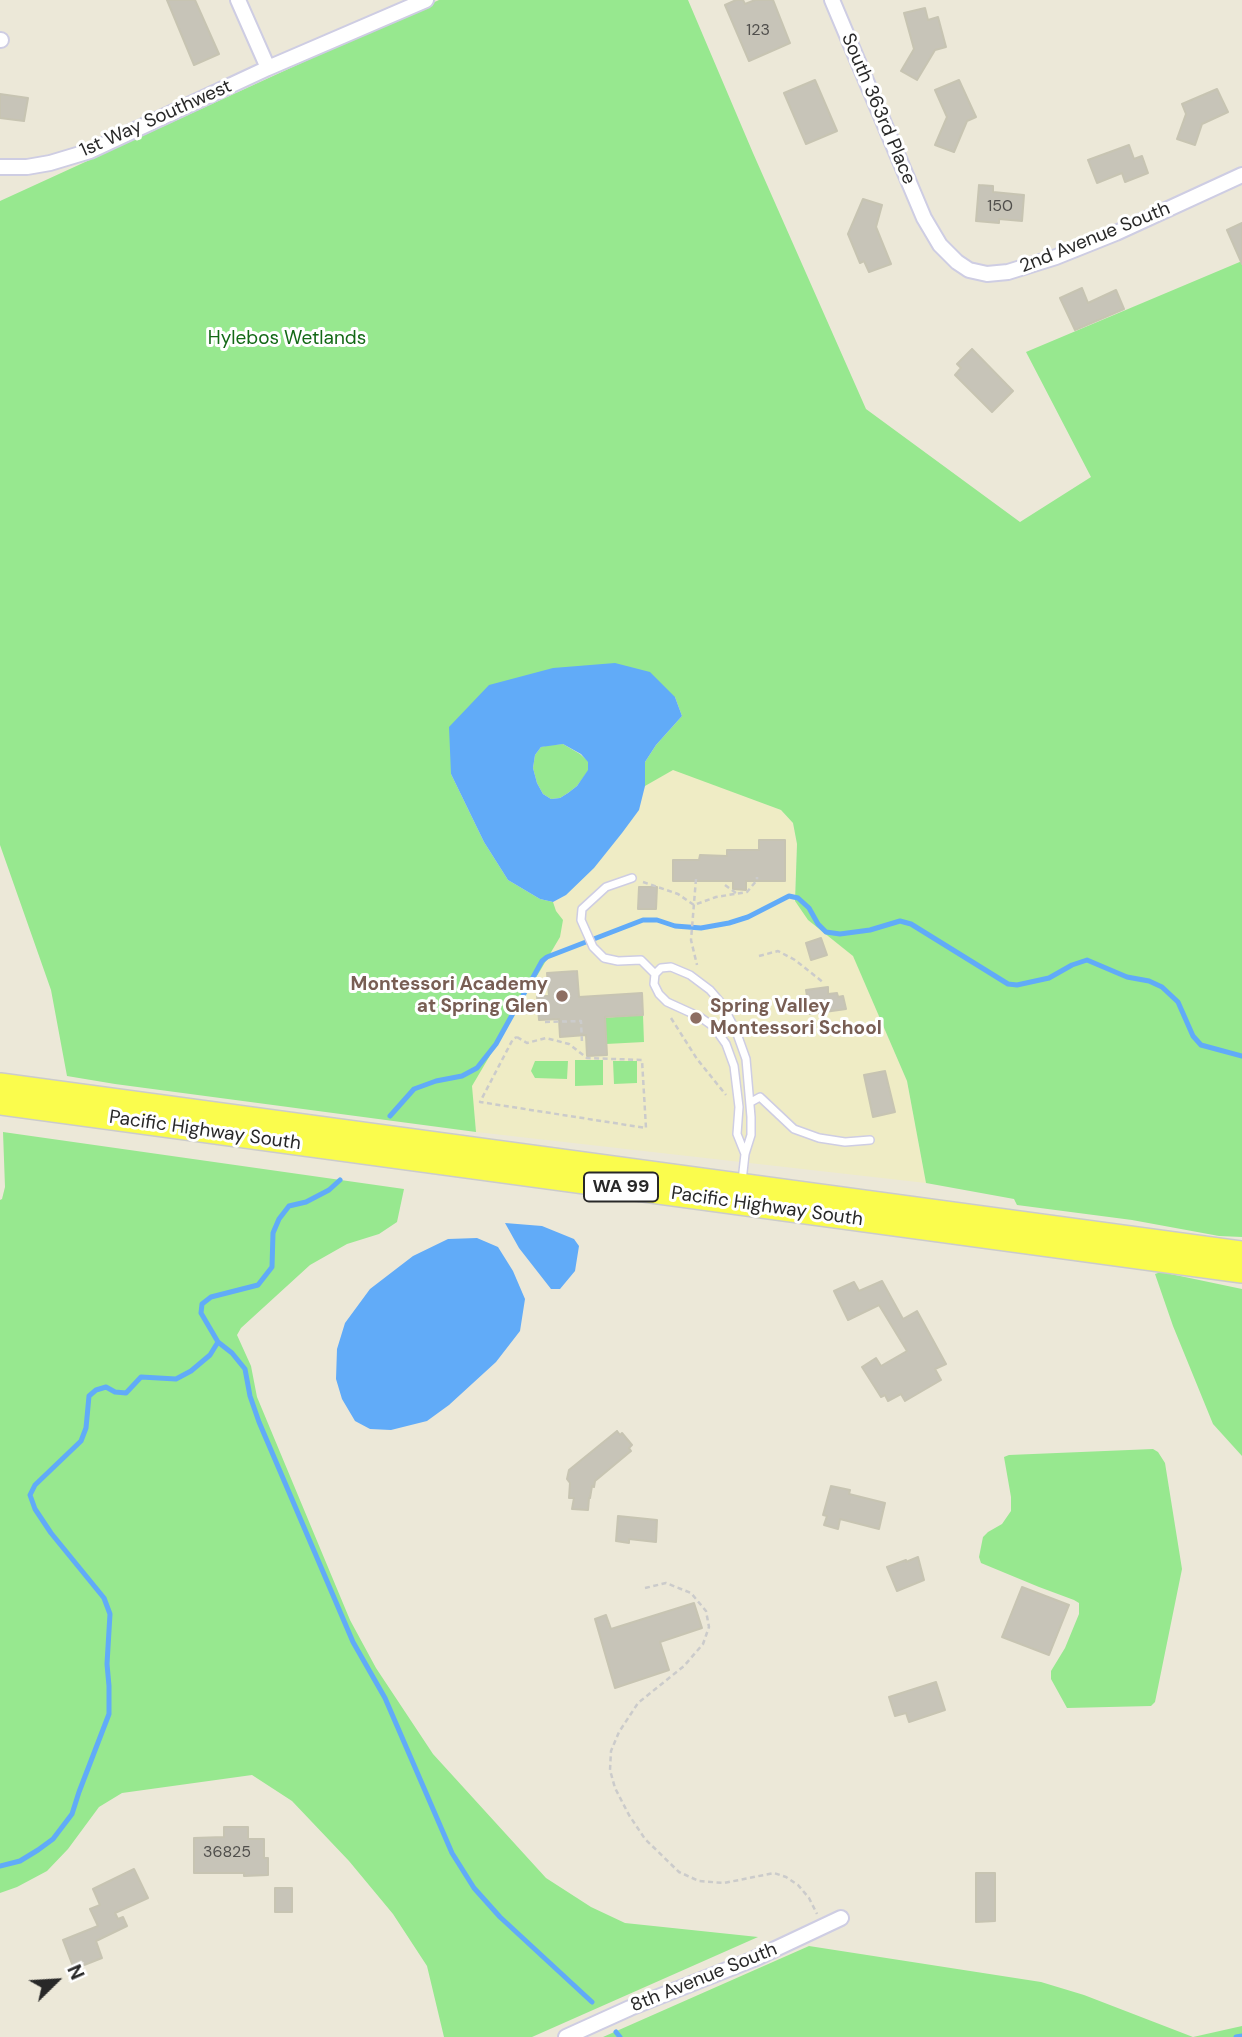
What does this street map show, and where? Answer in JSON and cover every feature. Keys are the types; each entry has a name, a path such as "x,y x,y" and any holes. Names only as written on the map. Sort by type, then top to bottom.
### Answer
{"main road":[{"name":"Pacific Highway South","path":"0,1085 1242,1253"},
{"name":"Pacific Highway South","path":"0,1103 699,1205 1242,1271"}],"street":[{"path":"238,0 268,68"},
{"name":"1st Way Southwest","path":"0,167 38,165 80,155 268,68 426,0"},
{"name":"South 363rd Place","path":"832,0 924,218"},
{"name":"2nd Avenue South","path":"924,218 940,245 957,262 970,270 997,273 1021,269 1056,257 1242,176"},
{"name":"8th Avenue South","path":"566,2037 629,2008 754,1959 841,1918"}],"lane":[{"path":"632,878 606,887 582,909 581,920 593,947 604,958 618,961 641,960 655,974"},
{"path":"741,1186 745,1154 751,1135 751,1102 746,1059 736,1031 722,1004 710,990 690,975 671,967 661,968 655,974 654,984 659,994 667,1002 700,1017 714,1027 726,1044 734,1066 739,1107 737,1134 745,1154"},
{"path":"751,1102 760,1097 794,1129 819,1138 845,1142 870,1140"}],"path":[{"path":"694,905 716,897 747,892 757,877"},
{"path":"632,878 678,894 694,905"},
{"path":"691,940 696,878"},
{"path":"725,885 737,894"},
{"path":"759,957 778,951 795,960 824,983"},
{"path":"659,994 697,1059 727,1097 739,1107"},
{"path":"545,1022 581,1021 582,1043"},
{"path":"517,1037 527,1043 546,1038 569,1044 587,1058 642,1060 646,1128 480,1102 513,1039 517,1037"},
{"path":"645,1588 666,1583 691,1593 706,1611 709,1627 703,1644 684,1666 638,1703 619,1732 611,1751 610,1770 624,1806 645,1839 679,1872 699,1881 724,1883 774,1873 786,1877 798,1885 809,1898 822,1927"}],"shaded area":[{"name":"Spring Valley Montessori School","path":"673,769 781,810 793,823 797,844 795,901 808,920 853,955 907,1081 926,1183 476,1132 471,1086 560,937 553,902 566,895 639,810 645,786"}],"green space":[{"name":"Hylebos Wetlands","path":"439,0 688,0 866,409 1020,522 1091,477 1026,352 1242,261 1242,1237 1219,1236 1132,1220 1017,1205 1014,1199 926,1183 907,1081 853,956 808,920 795,901 797,844 793,823 781,810 673,770 645,786 645,762 682,716 675,697 451,774 484,842 508,880 540,899 553,902 563,920 560,937 472,1086 476,1132 67,1076 51,990 0,845 0,201"},
{"path":"563,744 589,762 588,771 568,793 551,799 543,794 537,783 533,768 535,755 541,747"},
{"path":"643,1015 644,1042 606,1044 606,1021 602,1018"},
{"path":"575,1060 603,1060 603,1085 575,1086"},
{"path":"535,1061 568,1061 567,1079 535,1078 531,1071"},
{"path":"613,1061 637,1061 637,1083 614,1084"},
{"path":"3,1132 404,1189 397,1222 379,1234 347,1244 310,1265 241,1328 237,1335 251,1366 257,1397 350,1620 376,1668 433,1754 546,1878 591,1907 625,1923 758,1937 532,2037 444,2037 427,1966 393,1914 349,1861 292,1801 252,1775 122,1793 99,1807 68,1849 47,1871 0,1893 0,1200 5,1187"},
{"path":"1161,1272 1242,1289 1242,1456 1213,1424 1155,1274"},
{"path":"1153,1449 1165,1463 1182,1569 1155,1702 1151,1706 1067,1708 1051,1679 1051,1671 1065,1648 1079,1614 1079,1603 981,1563 979,1557 983,1537 1002,1524 1011,1511 1004,1457"},
{"path":"809,1946 1041,1982 1084,1995 1193,2037 603,2037"},
{"path":"1242,2026 1242,2037 1193,2037"}],"water":[{"path":"615,663 650,672 675,697 682,716 645,762 645,786 639,810 594,868 566,895 553,902 540,899 508,880 484,842 451,774 449,727 489,685 553,668","holes":["563,744 581,754 588,762 588,770 577,786 560,798 551,799 543,794 533,768 535,755 541,747"]},
{"path":"505,1223 542,1226 574,1239 579,1246 575,1271 560,1289 551,1289 519,1248"},
{"path":"477,1238 498,1247 513,1271 525,1299 520,1331 496,1362 449,1405 427,1421 391,1430 370,1429 355,1421 342,1399 336,1379 337,1349 345,1323 370,1289 413,1256 448,1239"}],"building":[{"path":"167,0 195,0 219,54 194,65"},
{"path":"743,0 745,4 755,0 773,0 790,43 749,61 725,5"},
{"path":"925,8 928,20 938,17 946,47 935,50 917,80 901,71 914,49 904,13"},
{"path":"815,80 837,131 806,144 784,93"},
{"path":"959,80 976,117 967,121 954,152 935,145 947,117 935,90"},
{"path":"1217,89 1228,112 1202,124 1195,145 1177,139 1186,114 1182,104"},
{"path":"0,94 28,98 24,121 0,118"},
{"path":"1129,145 1134,159 1142,156 1148,173 1125,182 1122,173 1097,183 1088,160"},
{"path":"979,185 993,186 993,192 1024,195 1022,221 976,221"},
{"path":"863,199 882,205 876,227 891,264 869,272 864,261 860,263 848,234"},
{"path":"1242,223 1242,264 1227,230"},
{"path":"1082,288 1088,303 1116,290 1124,309 1075,330 1060,298"},
{"path":"972,349 1013,391 992,412 955,375 961,368 957,364"},
{"path":"759,840 785,840 785,881 746,881 746,890 733,889 733,881 673,881 673,860 699,860 700,855 727,856 727,850 759,850"},
{"path":"639,887 657,887 656,909 638,909"},
{"path":"821,938 827,955 811,960 806,943"},
{"path":"577,971 579,997 642,993 643,1015 605,1017 607,1055 587,1056 586,1035 560,1037 559,1019 539,1020 537,996 549,996 547,973"},
{"path":"828,987 828,994 837,993 838,997 843,996 846,1009 810,1014 806,990"},
{"path":"885,1071 895,1112 873,1117 864,1075"},
{"path":"882,1281 903,1319 917,1311 946,1364 935,1369 941,1380 905,1401 901,1394 888,1401 885,1395 881,1397 862,1367 876,1358 881,1366 907,1351 879,1305 848,1320 834,1291 854,1282 859,1291"},
{"path":"617,1431 632,1445 629,1448 631,1451 595,1481 588,1510 572,1509 574,1498 569,1498 569,1470"},
{"path":"831,1486 850,1490 849,1494 885,1503 879,1529 840,1519 838,1529 824,1525 827,1516 823,1515"},
{"path":"618,1516 657,1520 656,1542 629,1539 629,1543 616,1541"},
{"path":"918,1557 924,1580 897,1591 887,1567"},
{"path":"1022,1587 1069,1605 1049,1655 1002,1637"},
{"path":"694,1603 702,1628 660,1642 669,1670 615,1688 595,1619 606,1615 611,1629"},
{"path":"936,1682 945,1710 909,1722 906,1713 895,1716 889,1697"},
{"path":"224,1827 248,1827 248,1839 264,1839 268,1875 194,1873 194,1838 224,1837"},
{"path":"134,1869 148,1898 115,1913 118,1919 123,1917 127,1926 96,1941 102,1958 74,1969 63,1940 98,1926 90,1909 100,1905 93,1889"},
{"path":"976,1873 995,1873 995,1921 976,1922"},
{"path":"275,1888 292,1888 292,1912 275,1912"}],"waterway":[{"path":"390,1116 414,1089 462,1076 477,1068 496,1044 542,961 547,957 643,920 701,928 748,917 789,896 798,898 809,908 826,932 840,934 870,930 900,921 911,924 1008,984 1017,985 1049,978 1087,960 1127,977 1149,981 1162,987 1178,1002 1193,1036 1201,1045 1242,1056"},
{"path":"0,1866 20,1861 38,1850 53,1839 72,1814 109,1714 107,1664 110,1614 104,1598 51,1533 35,1509 30,1495 35,1485 81,1441 86,1428 89,1396 96,1390 106,1387 115,1392 126,1393 141,1377 176,1379 191,1371 210,1355 218,1342 201,1313 202,1304 211,1297 258,1285 272,1267 273,1233 289,1206 306,1202 329,1190 340,1180"},
{"path":"218,1342 232,1353 245,1369 259,1422 353,1642 385,1698 452,1853 474,1888 500,1917 592,2002"},
{"path":"616,2032 620,2037"},
{"path":"1236,2037 1242,2036"}],"place":[{"name":"Montessori Academy at Spring Glen","path":"562,996"},
{"name":"Spring Valley Montessori School","path":"696,1018"}]}
